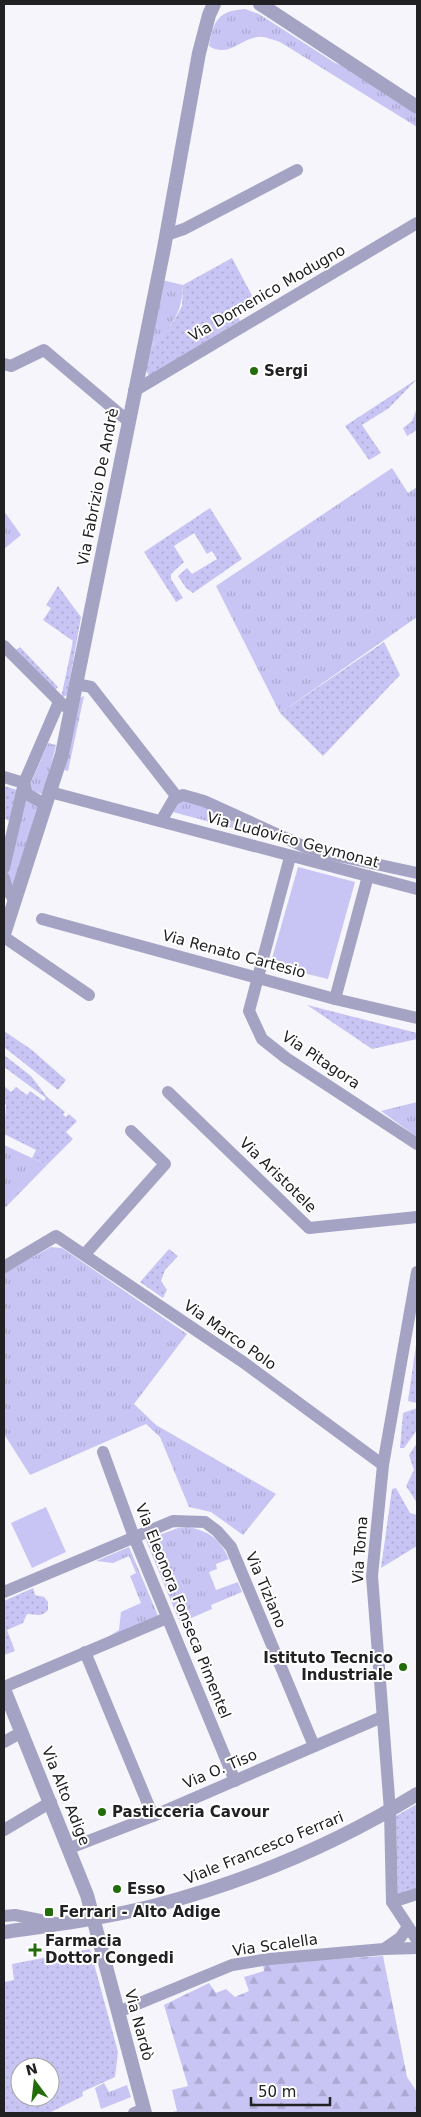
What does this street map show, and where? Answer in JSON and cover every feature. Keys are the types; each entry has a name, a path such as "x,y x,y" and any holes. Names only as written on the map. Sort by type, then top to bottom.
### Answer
{"street":[{"name":"Via Fabrizio De Andrè","path":"202,4 202,41"},
{"name":"Via Fabrizio De Andrè","path":"4,934 62,754 65,706 76,684 166,236 202,41 214,4"},
{"path":"260,4 269,7 417,107"},
{"path":"166,236 184,229 297,170"},
{"name":"Via Domenico Modugno","path":"134,390 417,224"},
{"path":"4,364 11,366 44,350 128,421"},
{"path":"4,646 65,706 24,784 4,868"},
{"path":"76,684 91,687 177,797 167,808 161,822"},
{"path":"4,777 24,784"},
{"path":"24,784 27,794 46,805"},
{"name":"Via Ludovico Geymonat","path":"50,792 290,857 417,889"},
{"name":"Via Ludovico Geymonat","path":"177,797 188,796 223,808 295,842 352,860 417,873"},
{"name":"Via Pitagora","path":"290,857 249,1011 262,1039 286,1058 417,1144"},
{"path":"335,999 368,876"},
{"path":"4,878 7,889 15,901"},
{"name":"Via Renato Cartesio","path":"42,919 335,999 417,1018"},
{"path":"4,937 89,995"},
{"name":"Via Aristotele","path":"168,1092 309,1228 417,1217"},
{"path":"85,1254 165,1164 131,1131"},
{"name":"Via Marco Polo","path":"4,1267 56,1236 243,1362 383,1466"},
{"name":"Via Toma","path":"392,1902 390,1811 372,1576 383,1466 414,1309 417,1272"},
{"name":"Via Eleonora Fonseca Pimentel","path":"103,1452 134,1537 235,1781"},
{"name":"Via Tiziano","path":"4,1592 174,1521 190,1520 204,1522 217,1532 230,1547 314,1746"},
{"path":"4,1688 167,1618"},
{"path":"86,1652 153,1816"},
{"name":"Via Alto Adige","path":"4,1688 70,1848 93,1917"},
{"name":"Via O. Tiso","path":"70,1848 153,1816 382,1717"},
{"path":"4,1742 22,1732"},
{"name":"Viale Francesco Ferrari","path":"4,1932 152,1906 216,1888 343,1836 417,1794"},
{"path":"4,1830 51,1802"},
{"path":"417,1894 392,1902 417,1940"},
{"name":"Viale Francesco Ferrari","path":"4,1916 15,1915 55,1923"},
{"name":"Via Nardò","path":"93,1917 118,2012 141,2112"},
{"path":"384,1949 400,1938 408,1927"},
{"name":"Via Scalella","path":"118,2012 232,1965 269,1959 417,1948"}],"green space":[{"path":"245,9 259,14 335,63 347,67 417,115 417,127 280,42 257,37 228,49 222,50 209,46 218,19 228,12"},
{"path":"232,258 256,303 237,314 240,321 149,376 144,367 149,350 174,321 182,306 183,285"},
{"path":"162,280 183,285 182,297 173,321 149,350"},
{"path":"417,379 389,408 362,425 381,453 369,460 345,426"},
{"path":"417,408 417,430 407,436 403,428 412,421"},
{"path":"392,468 408,493 417,487 417,617 280,713 216,586"},
{"path":"210,508 242,559 193,593 186,588 178,576 187,568 192,574 217,559 212,551 207,554 194,533 174,546 184,562 171,574 171,579 183,598 176,602 144,552"},
{"path":"4,511 21,535 4,549"},
{"path":"58,586 81,617 67,695 61,698 73,641 43,620 51,608 46,605"},
{"path":"384,642 400,675 323,756 280,713"},
{"path":"20,647 58,687 54,691 16,650"},
{"path":"84,696 68,771 64,770 80,698"},
{"path":"48,743 56,745 44,793 41,794 33,791 30,785"},
{"path":"4,786 17,790 9,821 4,818"},
{"path":"25,798 38,808 12,888 6,874"},
{"path":"186,799 274,839 173,812 179,802"},
{"path":"298,867 355,882 328,979 270,965"},
{"path":"307,1005 417,1033 417,1039 372,1049"},
{"path":"4,1031 32,1050 66,1080 58,1090 4,1047"},
{"path":"4,1055 31,1076 47,1097 65,1112 63,1115 66,1117 69,1114 77,1121 66,1132 73,1139 47,1165 32,1158 36,1150 4,1134 6,1105 4,1103 4,1086 11,1092 16,1087 27,1095 30,1091 44,1101 46,1098 4,1067"},
{"path":"417,1102 417,1137 381,1111"},
{"path":"4,1145 47,1165 6,1207 4,1206"},
{"path":"51,1247 62,1248 187,1334 134,1404 156,1425 276,1494 243,1535 211,1512 189,1507 160,1437 146,1424 30,1475 4,1434 4,1273"},
{"path":"169,1249 178,1256 165,1270 161,1281 167,1290 163,1298 140,1282"},
{"path":"417,1338 417,1403 408,1401"},
{"path":"417,1408 417,1430 404,1448 400,1448 403,1413"},
{"path":"417,1443 417,1503 406,1486 414,1470 409,1455"},
{"path":"396,1488 410,1513 417,1515 417,1546 381,1568 392,1489"},
{"path":"46,1507 66,1552 32,1568 11,1523"},
{"path":"188,1527 213,1537 226,1552 229,1559 216,1564 217,1569 209,1572 216,1590 238,1582 242,1592 211,1605 212,1609 180,1623 146,1540 178,1528"},
{"path":"129,1547 159,1618 103,1640 119,1630 121,1612 141,1603 130,1576 136,1573 129,1556 113,1563 96,1561"},
{"path":"33,1588 35,1595 44,1597 48,1602 48,1610 41,1615 27,1614 23,1623 7,1630 15,1651 4,1655 4,1601"},
{"path":"417,1804 417,1889 398,1895 396,1816"},
{"path":"90,1949 118,2052 115,2077 82,2092 83,2096 49,2113 4,2113 4,1982 14,1980 12,1964"},
{"path":"383,1956 407,2077 417,2092 417,2113 168,2113 177,2111 172,2090 188,2086 164,2005 209,1983 216,1993 226,1989 235,1997 249,1991 244,1977 264,1971 263,1964"},
{"path":"104,2083 109,2092 127,2085 131,2097 101,2109 95,2088"}],"place":[{"name":"Sergi","path":"254,371"},
{"name":"Istituto Tecnico Industriale","path":"403,1667"},
{"name":"Pasticceria Cavour","path":"102,1812"},
{"name":"Esso","path":"117,1889"},
{"name":"Ferrari - Alto Adige","path":"49,1912"},
{"name":"Farmacia Dottor Congedi","path":"35,1950"}]}
